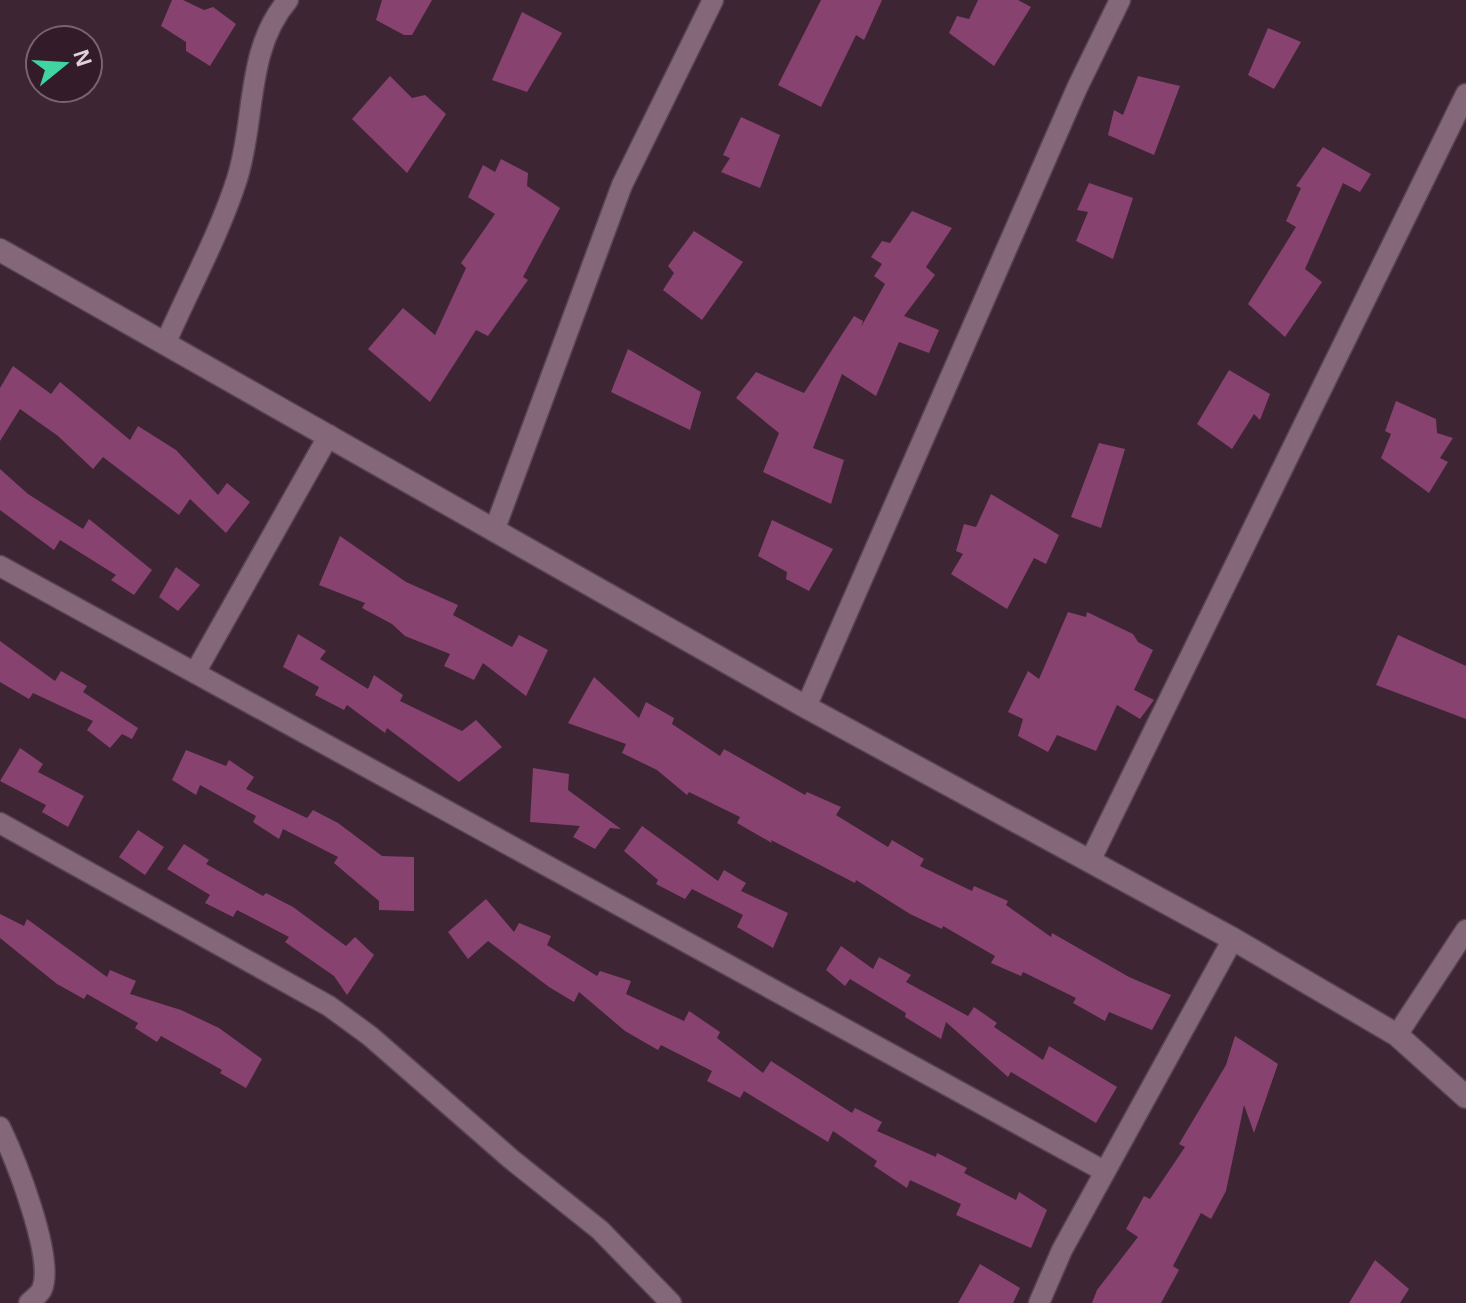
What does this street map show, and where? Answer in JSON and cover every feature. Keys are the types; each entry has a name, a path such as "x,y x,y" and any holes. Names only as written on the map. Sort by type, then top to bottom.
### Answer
{"street":[{"path":"166,342 237,179 259,55 270,22 288,0"},
{"path":"494,531 622,185 713,0"},
{"path":"806,707 1071,102 1120,0"},
{"path":"1090,861 1466,94"},
{"path":"0,250 806,707 1233,939 1397,1035 1466,1097"},
{"path":"196,671 329,435"},
{"path":"0,566 1104,1171"},
{"path":"0,823 340,1013 600,1230 671,1303"},
{"path":"1397,1035 1466,930"},
{"path":"1039,1303 1062,1250 1104,1171 1233,939"},
{"path":"0,1127 35,1219 45,1265 42,1289 29,1303"}],"building":[{"path":"172,0 183,0 204,10 213,7 236,24 210,66 186,51 186,42 161,26"},
{"path":"382,0 432,0 412,35 404,35 376,20"},
{"path":"821,0 882,0 864,40 856,35 821,107 778,85"},
{"path":"978,0 1018,0 1031,7 994,66 949,33 957,16 969,19"},
{"path":"522,12 562,33 527,92 492,80"},
{"path":"1268,28 1301,42 1274,89 1248,75"},
{"path":"390,76 412,98 425,95 446,114 407,173 352,119"},
{"path":"1138,76 1180,86 1154,155 1108,135 1114,110 1123,115"},
{"path":"741,117 780,135 760,188 721,172 730,158 723,155"},
{"path":"1323,147 1371,174 1360,192 1343,183 1305,269 1322,282 1285,337 1248,304 1296,227 1286,221 1301,188 1296,186"},
{"path":"501,159 528,173 527,186 560,208 523,277 528,280 488,336 476,330 430,402 368,349 403,308 435,335 466,268 461,263 495,214 468,197 483,165 495,172"},
{"path":"1089,183 1133,198 1113,259 1076,241 1088,212 1077,210"},
{"path":"912,211 952,228 926,267 935,275 904,316 939,330 929,353 899,342 876,396 842,374 813,448 844,460 831,504 763,472 779,433 736,398 756,372 804,393 854,316 863,321 861,327 885,284 874,276 882,264 871,257 882,241 890,243"},
{"path":"694,231 743,262 702,320 663,290 674,273 668,266"},
{"path":"628,349 701,392 690,430 611,392"},
{"path":"13,366 51,394 60,382 130,440 138,426 176,450 218,495 227,483 250,502 226,533 190,499 179,515 103,457 93,469 58,436 20,409 0,441 0,388"},
{"path":"1229,370 1270,394 1260,420 1254,414 1232,449 1197,424"},
{"path":"1396,401 1436,419 1437,433 1453,438 1440,458 1448,462 1429,493 1381,458 1391,434 1385,431"},
{"path":"1099,443 1125,449 1101,528 1071,517"},
{"path":"0,469 28,494 83,529 89,519 152,570 134,595 111,580 116,575 60,540 54,550 0,510"},
{"path":"991,494 1059,535 1046,564 1034,558 1007,609 951,574 963,554 956,551 964,524 976,527"},
{"path":"772,520 833,549 809,591 786,579 787,572 758,556"},
{"path":"340,536 406,582 458,605 453,615 512,647 519,635 548,650 526,696 483,663 474,680 444,666 450,654 405,636 392,624 362,608 365,603 319,585"},
{"path":"176,567 200,585 178,611 159,597"},
{"path":"1068,612 1086,617 1087,612 1133,634 1138,642 1153,650 1134,690 1154,700 1140,719 1117,705 1096,751 1057,735 1048,752 1018,736 1023,719 1008,712 1028,671 1039,679"},
{"path":"298,634 326,651 320,659 368,689 374,675 403,695 400,701 462,731 476,720 502,747 459,782 387,728 385,733 347,705 344,710 315,695 319,687 283,667"},
{"path":"1398,635 1466,666 1466,719 1376,685"},
{"path":"0,641 55,681 61,671 87,686 83,692 138,728 132,739 122,734 110,748 87,730 93,721 33,693 29,699 0,682"},
{"path":"594,677 639,718 646,702 674,718 672,724 720,756 724,749 805,795 807,792 841,807 836,815 888,847 892,840 924,859 920,866 972,891 974,886 1008,901 1006,905 1051,937 1052,933 1129,977 1171,995 1152,1030 1109,1012 1105,1021 1073,1003 1076,998 1023,972 1021,976 991,963 995,956 943,926 942,929 910,914 856,880 855,883 771,840 772,843 737,823 740,817 689,792 687,795 657,770 622,753 626,744 568,723"},
{"path":"20,748 43,764 38,772 84,796 68,827 42,812 46,805 0,781"},
{"path":"186,750 226,766 229,760 254,777 246,789 307,818 313,810 338,823 382,856 414,857 414,911 379,910 379,901 334,863 338,857 283,829 279,839 253,822 256,816 200,785 196,795 172,780"},
{"path":"533,768 569,774 568,790 621,829 610,828 595,849 573,837 580,826 530,822"},
{"path":"642,826 718,881 724,870 746,883 741,891 788,913 773,948 737,927 743,915 692,889 685,899 656,884 658,880 624,851"},
{"path":"138,830 164,847 145,875 119,857"},
{"path":"184,844 209,860 206,864 263,896 266,893 293,907 346,946 355,937 374,955 347,995 334,976 285,942 289,937 237,910 233,917 205,903 210,895 167,869"},
{"path":"486,899 514,932 519,923 551,936 547,945 597,976 600,971 631,981 626,994 684,1021 689,1011 720,1032 717,1038 763,1073 771,1061 852,1113 855,1108 882,1122 877,1131 936,1157 937,1153 967,1168 964,1173 1016,1200 1019,1192 1047,1210 1031,1248 956,1215 961,1204 910,1180 907,1188 874,1166 877,1161 833,1131 828,1142 744,1091 740,1098 707,1081 712,1071 661,1045 658,1050 625,1031 579,992 574,1002 488,941 468,959 448,932"},
{"path":"0,914 24,926 27,919 107,977 110,970 136,981 130,994 181,1010 219,1028 262,1059 246,1088 220,1073 222,1070 161,1036 157,1042 135,1028 138,1023 87,994 84,999 57,984 0,938"},
{"path":"841,946 873,969 879,957 911,975 906,982 968,1016 974,1007 997,1023 994,1027 1043,1060 1049,1046 1117,1087 1096,1123 1011,1072 1008,1077 946,1022 941,1039 905,1017 906,1013 850,979 845,986 826,970"},
{"path":"1235,1036 1278,1064 1254,1133 1244,1105 1226,1191 1211,1219 1201,1213 1173,1266 1179,1270 1161,1303 1092,1303 1097,1290 1138,1237 1126,1229 1144,1196 1150,1199 1185,1147 1179,1144 1226,1065"},
{"path":"1375,1260 1409,1289 1400,1303 1349,1303"},
{"path":"980,1264 1020,1288 1013,1303 958,1303"}]}
